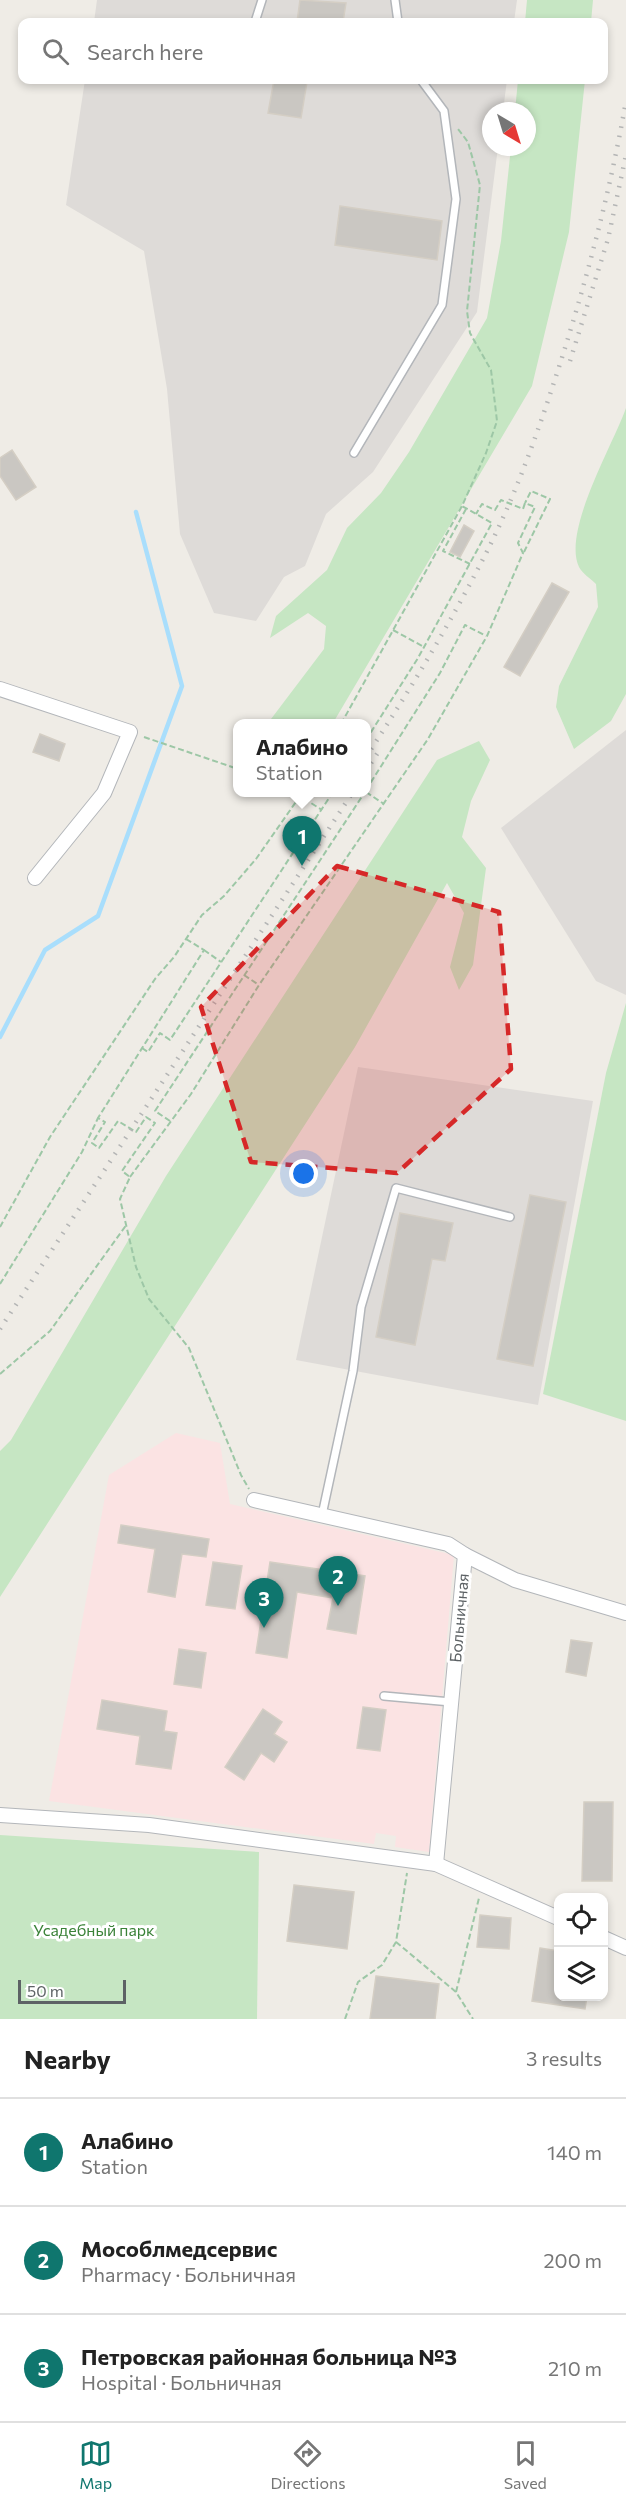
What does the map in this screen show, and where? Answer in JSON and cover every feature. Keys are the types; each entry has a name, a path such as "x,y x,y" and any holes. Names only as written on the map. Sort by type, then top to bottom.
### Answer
{"street":[{"path":"0,689 130,732 104,793 35,878"},
{"name":"Больничная","path":"254,1500 448,1544 465,1555 436,1864"},
{"path":"465,1555 515,1580 626,1613"},
{"path":"0,1815 149,1825 436,1864 554,1916"},
{"path":"608,1940 626,1948"}],"lane":[{"path":"256,18 262,0"},
{"path":"395,0 397,18"},
{"path":"354,453 442,305 456,199 444,111 424,84"},
{"path":"322,1515 353,1371 361,1307 396,1188 510,1217"},
{"path":"384,1696 451,1702"}],"path":[{"path":"343,719 462,506 486,453 497,421 491,370 470,333 467,311 480,185 468,142 444,111"},
{"path":"254,1500 241,1475 189,1348 149,1299 136,1268 128,1224 120,1199 130,1177 191,1094 259,985 428,739 487,636 523,553 550,499 531,490 523,509 501,500 495,510 482,504 476,514"},
{"path":"523,553 518,543 534,507 525,503"},
{"path":"371,732 424,647 492,523 462,506"},
{"path":"466,509 443,551 470,564"},
{"path":"371,784 440,673 465,625 487,636"},
{"path":"393,630 424,647"},
{"path":"148,739 179,747 233,767"},
{"path":"371,795 385,804"},
{"path":"0,1227 50,1137 156,979 202,915 224,896 256,859 299,797"},
{"path":"305,797 322,810"},
{"path":"142,1048 148,1052 160,1033 170,1040 330,797"},
{"path":"170,1121 154,1111 363,797"},
{"path":"186,939 221,962"},
{"path":"0,1284 82,1152 98,1118 204,950"},
{"path":"244,975 259,985"},
{"path":"98,1118 105,1122 92,1143 99,1148 118,1121 136,1132 146,1118 155,1123 122,1171 130,1177"},
{"path":"0,1374 51,1331 128,1224"},
{"path":"345,2019 358,1982 382,1965 396,1942 409,1861"},
{"path":"456,1992 482,1884"},
{"path":"396,1942 456,1992 472,2019"}],"highlighted area":[{"path":"337,866 499,912 511,1069 397,1173 251,1162 201,1007"}],"shaded area":[{"path":"97,0 517,0 515,18 95,18"},
{"path":"84,84 506,84 504,102 482,102 482,156 497,156 477,312 373,472 326,514 305,566 284,577 256,621 214,613 180,534 167,389 144,251 66,205"},
{"path":"626,730 626,995 596,981 501,828"},
{"path":"358,1067 593,1101 538,1405 296,1360"},
{"path":"176,1433 220,1443 230,1504 454,1555 429,1852 395,1847 396,1836 376,1833 374,1844 49,1801 109,1475"}],"green space":[{"path":"527,0 593,0 591,18 525,18"},
{"path":"518,84 585,84 569,232 532,386 335,719 271,719 324,649 326,626 308,613 270,638 276,616 327,570 347,528 381,493 409,452 487,318 501,241 510,156 536,156 536,102 516,102"},
{"path":"626,408 626,694 611,721 574,749 556,707 559,686 598,607 596,584 579,567 576,551 577,532 591,488"},
{"path":"479,741 490,760 471,801 462,837 486,868 473,965 459,990 450,967 464,913 447,883 355,1047 0,1597 0,1451 11,1440 166,1176 437,760"},
{"path":"626,1003 626,1421 543,1394 606,1073"},
{"name":"Усадебный парк","path":"0,1835 259,1852 257,2019 0,2019"}],"building":[{"path":"300,0 346,3 344,18 298,18"},
{"path":"273,84 307,84 301,118 268,113"},
{"path":"340,206 442,221 437,260 335,245"},
{"path":"12,450 36,487 16,500 0,476 0,458"},
{"path":"464,525 474,531 460,557 450,552"},
{"path":"552,583 569,592 520,676 504,667"},
{"path":"40,734 65,744 59,761 33,752"},
{"path":"530,1195 566,1202 533,1366 497,1359"},
{"path":"400,1213 453,1223 445,1261 432,1259 415,1345 376,1337"},
{"path":"121,1525 209,1539 206,1557 182,1554 175,1597 148,1592 155,1549 118,1543"},
{"path":"213,1562 242,1566 235,1609 206,1605"},
{"path":"270,1562 365,1576 356,1634 327,1629 333,1598 297,1592 287,1658 256,1653"},
{"path":"571,1640 592,1643 586,1676 566,1672"},
{"path":"179,1649 206,1653 201,1688 174,1684"},
{"path":"102,1700 167,1711 164,1731 177,1733 171,1769 136,1764 140,1736 97,1729"},
{"path":"363,1707 386,1710 380,1751 357,1748"},
{"path":"263,1709 282,1722 274,1734 287,1742 274,1762 261,1753 244,1780 225,1767"},
{"path":"584,1802 613,1802 612,1881 582,1881"},
{"path":"294,1885 354,1892 347,1949 287,1941"},
{"path":"480,1915 511,1918 509,1949 477,1947"},
{"path":"540,1948 554,1950 554,2001 586,2001 585,2009 532,2001"},
{"path":"376,1976 439,1984 435,2019 370,2019"}],"waterway":[{"path":"0,1037 45,950 98,916 182,686 136,512"}],"railway":[{"path":"371,749 427,660 469,586 494,538 524,467 542,419 588,271 613,169 626,101"},
{"path":"570,361 608,239 626,155"},
{"path":"371,763 379,751"},
{"path":"0,1329 350,797"}],"place":[{"name":"Алабино","path":"302,866"},
{"name":"Мособлмедсервис","path":"338,1606"},
{"name":"Петровская районная больница №3","path":"264,1628"}]}
